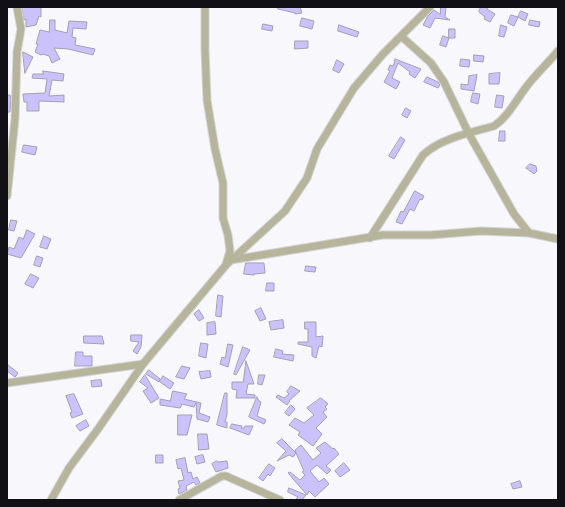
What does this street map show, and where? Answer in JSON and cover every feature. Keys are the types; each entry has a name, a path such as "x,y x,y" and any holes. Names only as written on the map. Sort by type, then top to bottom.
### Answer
{"street":[{"path":"7,196 15,119 17,52 21,29 16,7"},
{"path":"205,7 207,100 215,149 223,183 223,218 228,235 230,251 228,262"},
{"path":"51,500 69,468 98,429 142,364 228,262 285,211 307,178 317,149 354,88 383,54 430,7"},
{"path":"401,36 431,63 440,74 469,134 514,214 530,233"},
{"path":"370,238 423,155 430,149 442,143 499,123 528,84 558,51"},
{"path":"228,262 383,235 431,235 481,231 530,233 558,239"},
{"path":"7,384 142,364"},
{"path":"179,500 222,476 226,476 280,500"}],"building":[{"path":"22,7 41,7 41,17 39,16 36,25 26,27 26,19 24,20"},
{"path":"279,7 300,7 302,13 295,14 278,9"},
{"path":"441,7 446,7 445,17 450,20 435,18 430,28 423,25 428,16 434,10 440,14"},
{"path":"481,7 488,7 487,9 495,14 490,22 484,19 485,17 479,12"},
{"path":"521,11 528,14 525,21 518,17"},
{"path":"511,15 518,17 514,26 508,23"},
{"path":"302,18 314,21 312,29 300,26"},
{"path":"50,20 55,20 55,30 67,33 69,21 87,22 86,29 73,28 72,37 76,38 75,45 95,49 93,55 68,49 54,48 60,59 52,63 49,56 43,54 41,55 35,52 40,30 49,32"},
{"path":"530,20 540,22 539,27 529,25"},
{"path":"263,24 273,26 272,31 262,29"},
{"path":"339,25 359,32 357,37 338,31"},
{"path":"501,25 507,27 504,37 499,36"},
{"path":"449,29 455,29 455,38 449,38"},
{"path":"443,36 449,38 446,47 440,45"},
{"path":"295,41 308,41 308,48 295,49"},
{"path":"23,52 33,57 25,73"},
{"path":"474,55 484,56 483,62 474,61"},
{"path":"395,59 421,69 415,78 398,63 392,78 400,82 396,89 384,82 390,71 388,70 390,65 393,66"},
{"path":"461,59 470,60 469,67 460,66"},
{"path":"337,60 344,64 339,73 333,70"},
{"path":"43,71 64,74 63,81 52,80 49,96 64,95 64,102 39,101 39,111 27,111 27,102 24,102 23,94 45,93 47,79 32,78 33,74 43,74"},
{"path":"500,73 499,84 489,84 489,74"},
{"path":"477,75 474,91 461,89 461,84 468,85 469,76"},
{"path":"427,77 438,82 440,85 438,88 424,82"},
{"path":"473,93 480,94 478,104 471,102"},
{"path":"7,95 10,95 11,99 10,112 7,112"},
{"path":"497,95 504,96 502,108 495,107"},
{"path":"406,108 411,111 407,118 402,115"},
{"path":"500,131 505,131 505,141 499,141"},
{"path":"401,137 405,140 394,159 389,156"},
{"path":"24,145 37,147 35,155 22,152"},
{"path":"530,164 536,166 537,171 534,174 526,168"},
{"path":"415,191 424,196 422,200 420,199 414,211 410,209 402,224 396,222 401,211 403,212"},
{"path":"11,220 17,221 14,231 9,230"},
{"path":"27,230 35,234 21,258 7,254 9,247 14,249 19,237 23,239"},
{"path":"44,236 51,239 47,249 40,247"},
{"path":"37,256 43,258 40,267 34,265"},
{"path":"246,263 264,263 265,273 254,275 244,274"},
{"path":"306,266 316,267 315,272 305,271"},
{"path":"31,274 39,278 33,288 25,284"},
{"path":"267,283 274,283 274,291 266,291"},
{"path":"218,295 223,296 221,317 216,316"},
{"path":"261,308 266,319 260,321 255,311"},
{"path":"199,310 204,318 199,321 194,314"},
{"path":"283,320 284,328 271,330 269,322"},
{"path":"215,322 216,334 207,335 207,323"},
{"path":"305,322 316,322 316,337 323,336 322,347 319,346 316,358 312,356 312,347 298,344 298,342 308,342 308,329 305,329"},
{"path":"131,335 142,335 141,347 137,354 133,351 139,342 131,341"},
{"path":"84,336 102,336 104,344 84,343"},
{"path":"201,343 208,344 206,358 199,356"},
{"path":"228,344 233,345 228,367 220,364 222,357 225,358"},
{"path":"243,347 250,350 236,375 234,374"},
{"path":"276,349 283,351 282,354 294,355 293,361 274,357"},
{"path":"76,352 83,352 83,356 92,356 92,366 75,366"},
{"path":"246,361 254,384 248,384 246,394 255,395 255,398 236,398 237,390 232,389 232,382 243,382"},
{"path":"7,364 18,373 15,377 7,371"},
{"path":"182,366 190,368 184,379 176,377"},
{"path":"149,370 160,379 159,382 146,374"},
{"path":"210,371 211,377 201,379 199,372"},
{"path":"145,375 159,398 151,403 143,391 148,388 140,382"},
{"path":"259,375 265,375 262,385 258,384"},
{"path":"163,376 174,383 170,389 160,382"},
{"path":"101,380 102,386 92,387 91,381"},
{"path":"291,386 300,391 289,401 287,405 276,397 278,395 284,398 289,394 287,392"},
{"path":"173,391 187,394 184,399 201,403 199,413 210,417 208,422 197,419 196,403 194,407 182,404 180,408 160,405 160,399 170,401"},
{"path":"225,393 227,393 227,414 225,422 227,422 227,428 217,425"},
{"path":"74,394 83,414 72,418 70,413 72,412 66,396"},
{"path":"257,397 261,402 257,416 266,420 264,424 249,417"},
{"path":"321,398 328,404 325,407 327,409 323,412 327,417 316,428 322,434 313,446 298,435 300,432 289,425 295,418 304,423 314,415 307,408"},
{"path":"291,405 295,409 289,416 285,413"},
{"path":"178,415 192,415 187,435 178,435"},
{"path":"86,420 89,426 80,431 76,426"},
{"path":"232,424 242,426 241,428 244,428 245,426 253,426 249,435 230,428"},
{"path":"198,434 207,434 209,449 199,450"},
{"path":"282,439 296,453 293,457 289,455 277,461 286,451 277,443"},
{"path":"325,442 333,449 334,448 339,454 326,466 331,470 327,474 317,465 310,471 319,482 324,478 329,484 315,497 309,491 307,495 288,473 290,472 300,480 305,475 302,472 304,471 295,450 301,445 313,460 321,453 316,448"},
{"path":"156,455 163,455 163,463 156,463"},
{"path":"203,455 205,462 197,464 195,457"},
{"path":"185,458 188,473 191,472 193,479 197,477 200,483 196,485 194,482 186,486 187,490 179,494 178,489 180,488 178,481 184,480 181,468 178,469 176,460"},
{"path":"217,461 227,461 228,468 216,472 212,464"},
{"path":"344,463 350,470 340,477 335,471"},
{"path":"269,464 275,468 270,476 268,474 263,481 259,478"},
{"path":"520,481 522,487 513,489 511,484"},
{"path":"289,488 306,495 302,500 295,500 298,497 288,492"}]}
